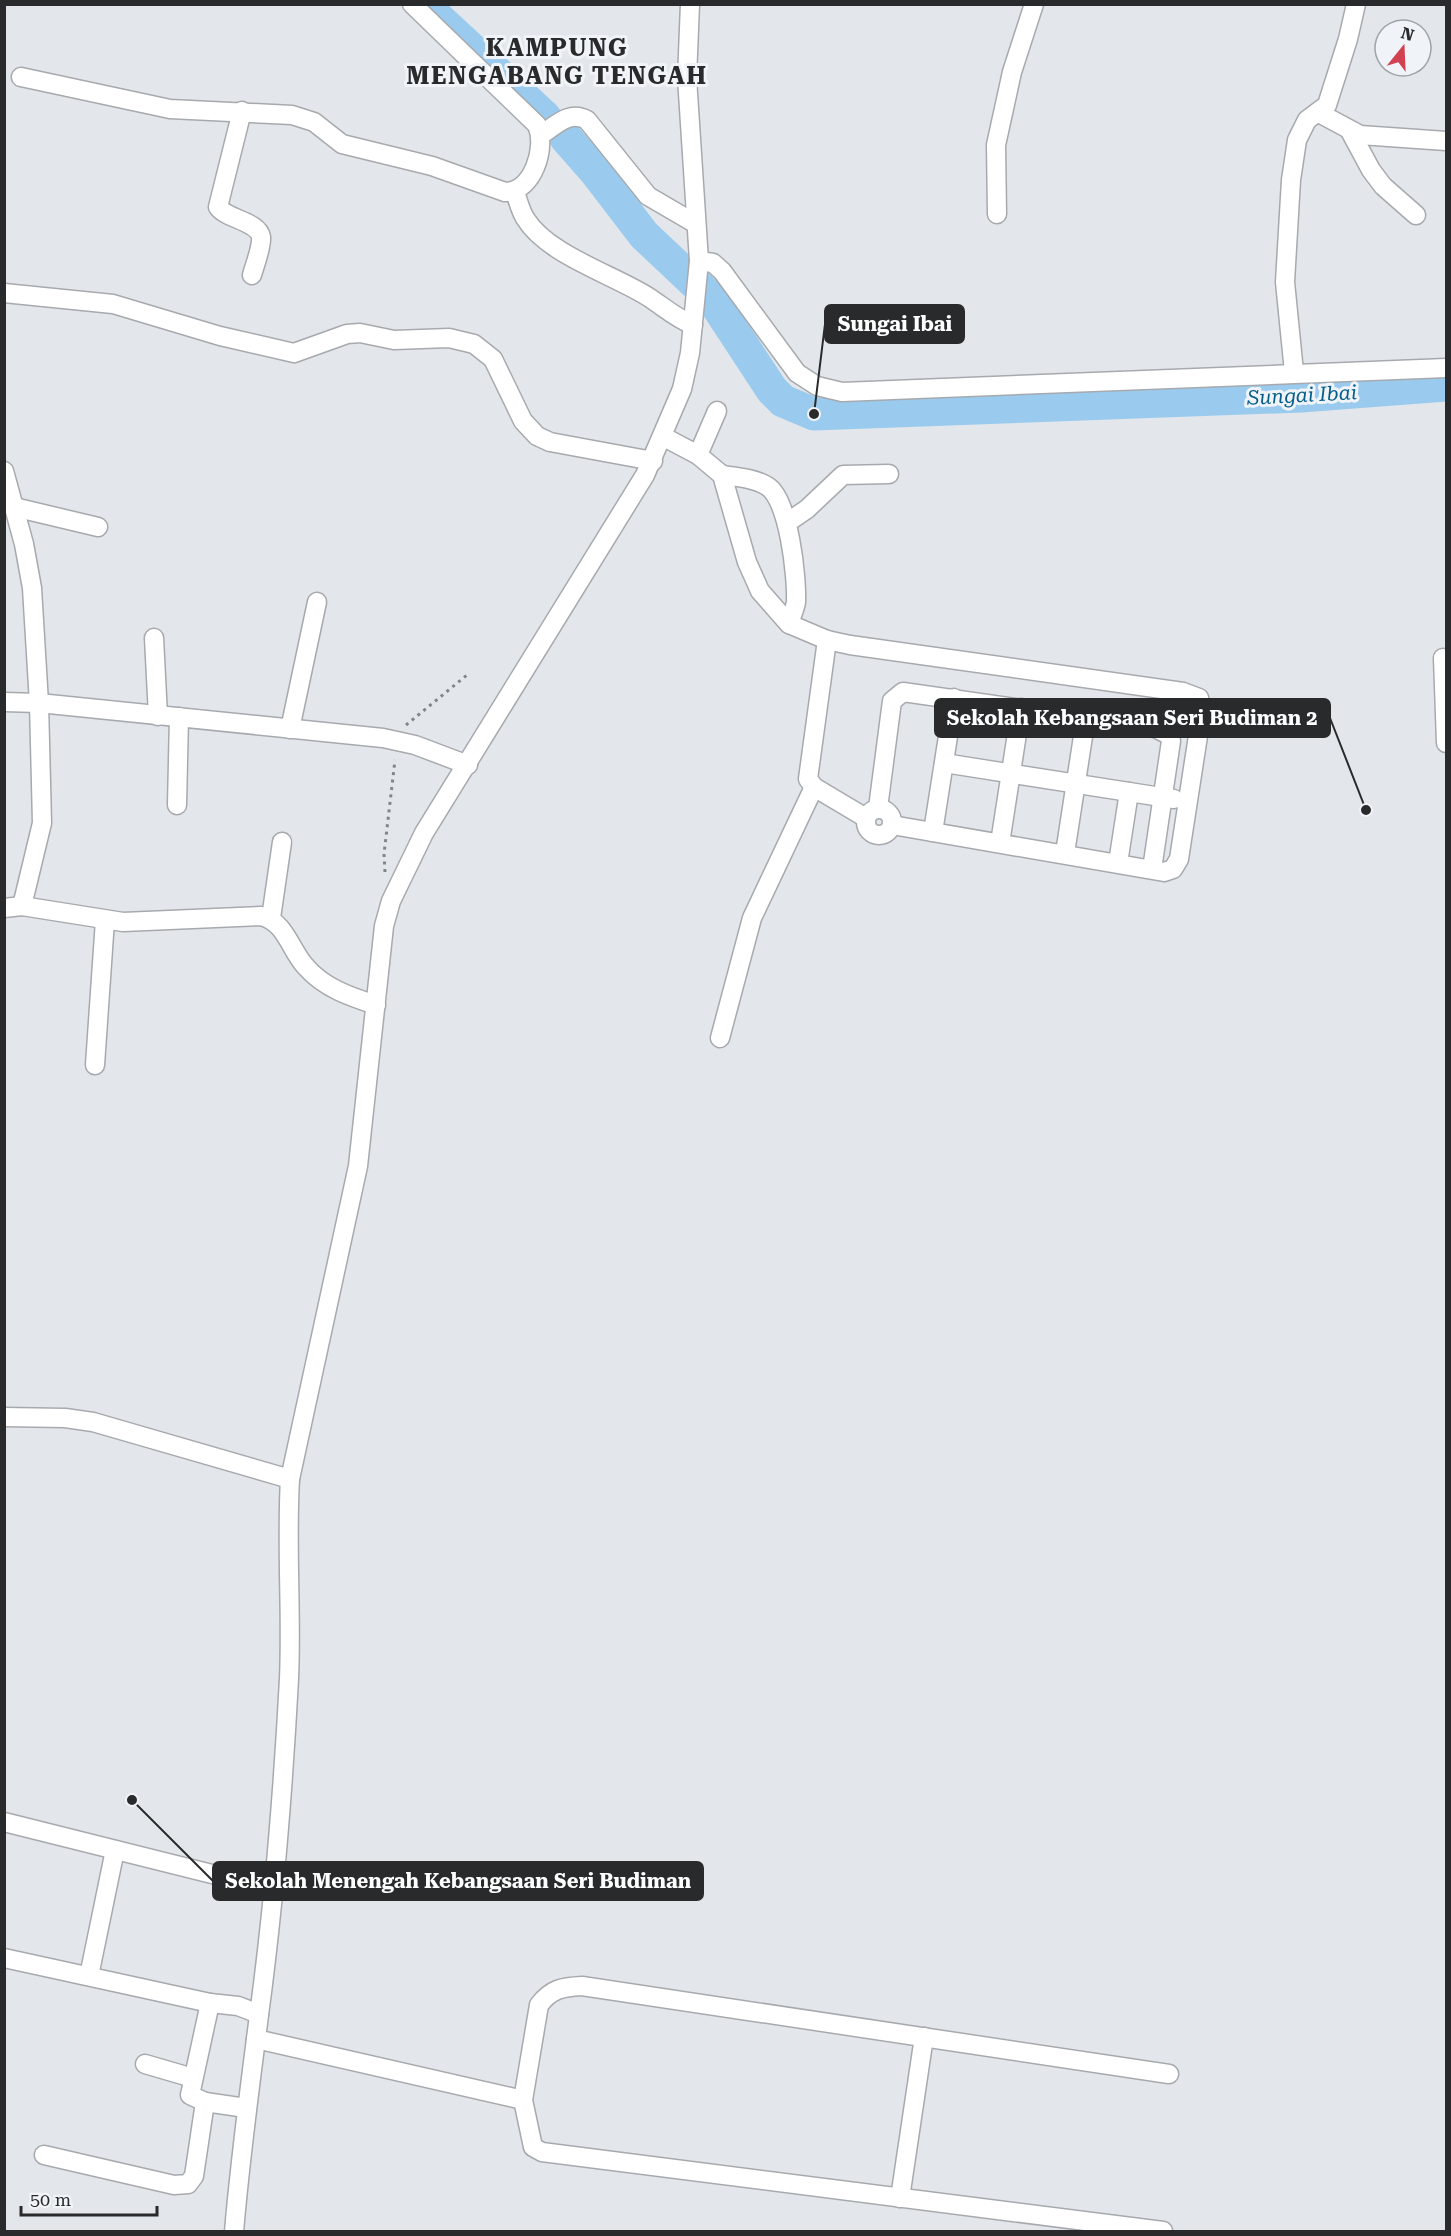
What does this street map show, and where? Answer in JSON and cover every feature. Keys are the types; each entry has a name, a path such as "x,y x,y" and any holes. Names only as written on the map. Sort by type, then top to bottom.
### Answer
{"street":[{"path":"412,4 528,115 541,135"},
{"path":"234,2232 272,1889 289,1678 287,1525 290,1479 358,1166 384,926 391,901 424,833 468,765 653,461 682,389 693,325 699,261 687,78 690,4"},
{"path":"997,214 996,145 1012,72 1034,4"},
{"path":"1294,372 1284,282 1291,180 1297,140 1307,120 1327,105 1348,39 1356,4"},
{"path":"21,77 170,109 242,111 304,118 342,144 432,166 505,192 515,192 523,187 534,167 541,135 572,115 579,115 587,120 648,196 696,224"},
{"path":"242,111 219,207 223,214 252,226 259,233 261,239 252,275"},
{"path":"1318,113 1350,131 1372,137 1446,141"},
{"path":"1350,131 1371,170 1383,186 1416,215"},
{"path":"515,192 524,218 552,243 569,255 650,298 675,317 693,325"},
{"path":"699,261 713,263 723,271 797,373 817,386 842,392 1138,382 1294,372 1446,368"},
{"path":"4,293 113,304 220,336 294,353 347,334 360,333 394,339 449,338 474,344 493,359 523,421 537,436 550,442 653,461"},
{"path":"698,455 717,411"},
{"path":"664,437 698,455 722,476 747,562 760,591 789,624 827,640 1183,692 1198,698 1202,710 1179,859 1173,869 1164,872 1065,853 892,825 890,813 872,813 814,788 808,779 809,765 827,640"},
{"path":"4,471 32,588 39,703 42,823 13,907 105,920 162,921 248,914 271,918 279,926 306,968 332,988 376,1005"},
{"path":"788,522 807,509 843,475 890,474"},
{"path":"722,476 745,478 767,486 777,495 788,522 796,603 789,624"},
{"path":"14,507 98,527"},
{"path":"291,729 316,602"},
{"path":"154,638 158,716"},
{"path":"1443,658 1446,742"},
{"path":"872,813 892,701 903,692 1155,728 1169,735 1171,741 1152,869"},
{"path":"933,832 954,698"},
{"path":"4,702 39,703 398,741 468,765"},
{"path":"1000,843 1021,708"},
{"path":"177,805 179,717"},
{"path":"1065,853 1086,717"},
{"path":"944,762 1188,801"},
{"path":"720,1038 752,918 814,788"},
{"path":"1118,863 1129,792"},
{"path":"271,918 282,842"},
{"path":"95,1065 105,920"},
{"path":"6,1418 65,1418 93,1422 290,1479"},
{"path":"4,1822 272,1889"},
{"path":"89,1976 115,1850"},
{"path":"4,1958 210,2003 237,2006 259,2014"},
{"path":"1163,2231 542,2152 533,2147 523,2100 539,2005 548,1994 562,1987 582,1986 1169,2074"},
{"path":"210,2003 190,2095 205,2102 246,2108"},
{"path":"900,2198 924,2037"},
{"path":"256,2039 523,2100"},
{"path":"146,2064 193,2078"},
{"path":"44,2155 174,2185 188,2184 194,2176 205,2102"}],"path":[{"path":"391,901 384,854 398,741 403,728 414,717 467,675"}],"waterway":[{"name":"Sungai Ibai","path":"438,18 545,117"},
{"name":"Sungai Ibai","path":"566,138 595,171 644,235 713,300 772,390 783,401 814,414 1301,396 1446,385"}],"place":[{"name":"Sungai Ibai","path":"814,414"},
{"name":"Sekolah Kebangsaan Seri Budiman 2","path":"1366,810"},
{"name":"Sekolah Menengah Kebangsaan Seri Budiman","path":"132,1800"}],"district":[{"name":"KAMPUNG MENGABANG TENGAH","path":"557,62"}]}
